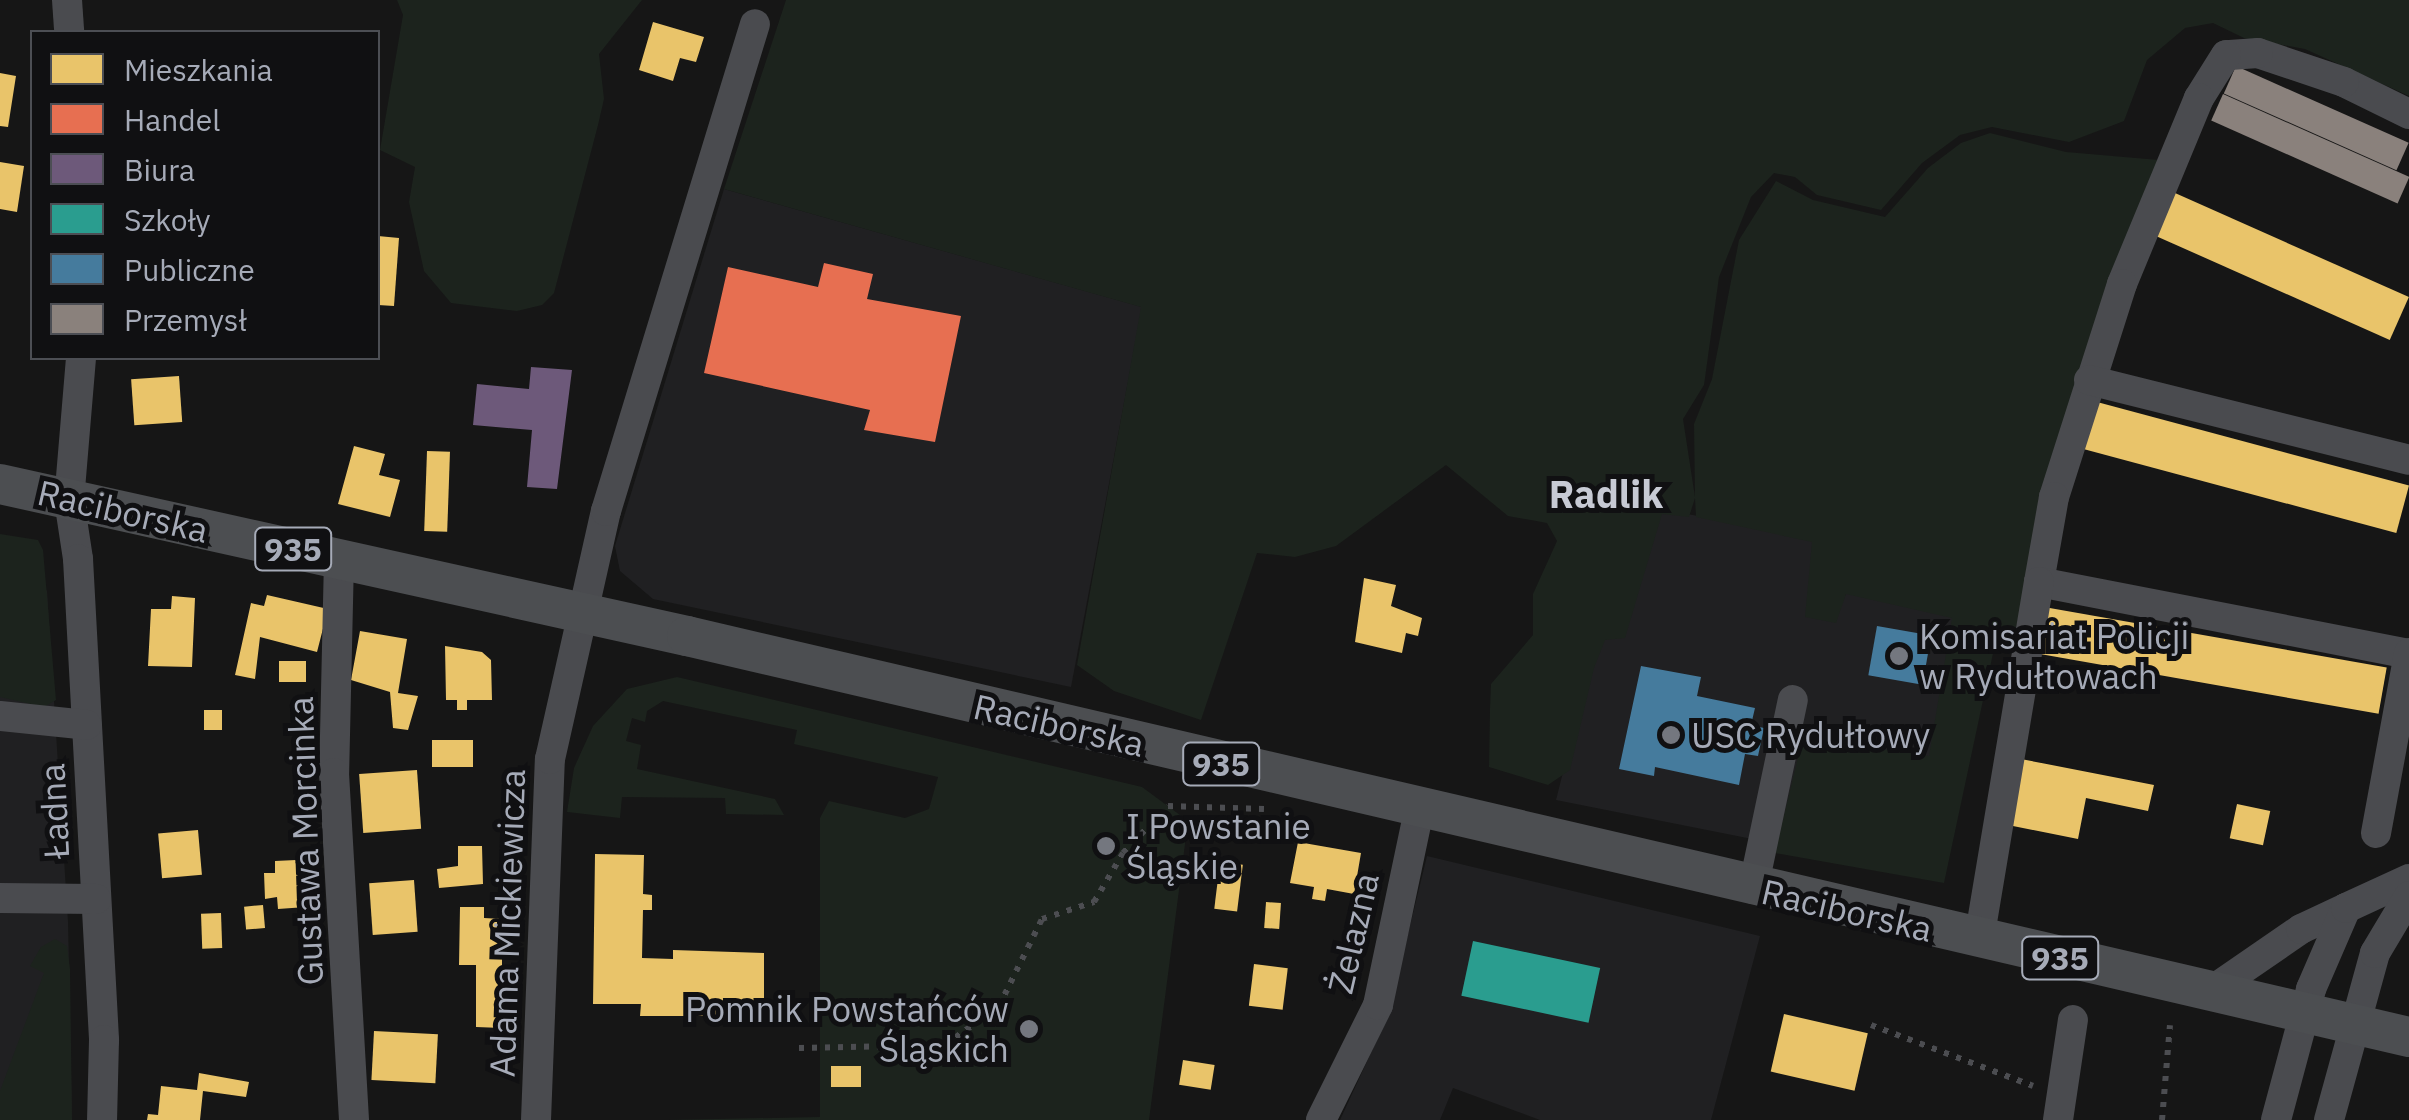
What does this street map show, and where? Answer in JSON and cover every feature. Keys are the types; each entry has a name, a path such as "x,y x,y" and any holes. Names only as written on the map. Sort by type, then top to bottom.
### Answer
{"main road":[{"name":"Raciborska","path":"0,484 586,614 1753,889 2409,1038"}],"street":[{"path":"67,0 69,30"},
{"name":"Adama Mickiewicza","path":"536,1120 550,759 586,614 606,511 755,24"},
{"path":"1979,940 2054,498 2089,380 2199,98 2226,55 2258,53 2344,82 2409,114"},
{"name":"Ładna","path":"81,360 69,500 87,726 102,1120"},
{"path":"2089,380 2409,460"},
{"name":"Gustawa Morcinka","path":"339,559 334,773 354,1120"},
{"path":"2040,582 2409,654 2376,833"},
{"path":"1753,889 1793,700"},
{"path":"0,716 87,726"},
{"name":"Żelazna","path":"1321,1120 1378,1005 1419,811"},
{"path":"2208,992 2300,930 2409,879"},
{"path":"2329,1120 2375,952 2409,896"},
{"path":"0,898 96,900"},
{"path":"2276,1120 2304,1014 2346,908"},
{"path":"2060,1109 2072,1020"}],"path":[{"path":"1165,787 1168,806"},
{"path":"800,1048 945,1045 1000,1006 1042,919 1094,902 1123,852 1168,806 1265,809"},
{"path":"1871,1025 2060,1109"},
{"path":"2162,1120 2170,1025"}],"shaded area":[{"path":"397,0 642,0 599,54 604,99 554,293 542,305 517,311 451,303 424,271 409,202 415,167 380,150 403,15"},
{"path":"786,0 2409,0 2409,96 2305,49 2244,38 2213,23 2185,28 2147,60 2124,121 2069,142 1992,127 1960,135 1922,163 1881,210 1817,195 1795,177 1774,173 1751,197 1719,277 1704,385 1683,419 1695,497 1694,424 1712,379 1739,240 1776,181 1813,200 1885,217 1928,168 1961,143 1990,133 2066,152 2159,160 2078,379 2013,639 1998,630 1944,883 1775,853 1803,737 1929,756 1952,618 1846,594 1836,623 1805,617 1812,542 1696,517 1695,498 1689,517 1662,514 1625,638 1605,640 1594,668 1570,770 1548,785 1489,767 1490,709 1491,684 1533,635 1533,594 1557,541 1547,523 1508,516 1446,465 1336,546 1295,557 1257,553 1201,720 1114,691 1077,665 1141,307 724,189"},
{"path":"724,189 1142,307 1071,687 653,599 620,571 615,546"},
{"path":"1671,511 1817,538 1832,615 1852,585 1961,613 1932,768 1787,846 1556,800 1595,645 1655,512"},
{"path":"0,534 38,540 43,550 56,700 44,707 0,697"},
{"path":"0,542 47,591 68,922 72,1120 0,1120"},
{"path":"677,677 1142,787 1188,821 1149,1120 667,1120 820,1117 820,818 829,801 905,818 929,809 938,777 794,744 797,730 663,701 647,711 645,722 632,718 626,741 641,745 637,769 775,799 784,815 726,814 725,798 622,797 620,818 567,812 574,768 593,726 627,689"},
{"path":"1427,856 1760,936 1711,1120 1540,1120 1453,1088 1440,1120 1340,1120 1388,1016"},
{"path":"55,939 67,946 70,969 72,1120 0,1120 0,1091 44,973 30,966 41,947"}],"building: Mieszkania":[{"path":"653,22 704,37 696,62 680,58 673,81 639,70"},
{"path":"0,73 16,76 8,127 0,126"},
{"path":"0,162 24,166 17,212 0,209"},
{"path":"2175,193 2409,297 2390,340 2156,236"},
{"path":"380,236 399,238 394,306 380,305"},
{"path":"179,376 182,422 134,425 131,379"},
{"path":"2097,402 2409,486 2396,533 2084,449"},
{"path":"354,446 385,454 379,475 400,480 390,517 338,504"},
{"path":"427,451 450,452 447,532 424,531"},
{"path":"1364,578 1396,585 1391,606 1422,618 1418,636 1406,633 1402,653 1355,642"},
{"path":"267,595 328,609 317,652 260,637 255,679 235,675 251,603 264,606"},
{"path":"172,596 195,598 192,667 148,666 151,609 171,609"},
{"path":"2044,607 2387,667 2379,714 2036,653"},
{"path":"360,631 407,639 398,693 418,696 408,730 393,728 390,692 351,680"},
{"path":"445,646 482,652 491,660 492,700 467,700 467,710 457,710 457,700 446,700"},
{"path":"279,661 306,661 306,682 279,682"},
{"path":"204,710 222,710 222,730 204,730"},
{"path":"432,740 473,740 473,767 432,767"},
{"path":"2021,759 2154,785 2148,811 2086,798 2078,839 2008,825"},
{"path":"417,770 421,829 363,833 359,774"},
{"path":"2237,804 2270,811 2263,845 2230,838"},
{"path":"198,830 202,875 162,878 158,833"},
{"path":"1298,842 1361,853 1354,894 1327,889 1325,901 1312,899 1314,887 1290,883"},
{"path":"458,846 482,846 483,884 439,888 437,869 458,866"},
{"path":"595,854 644,855 643,894 652,895 652,910 643,910 642,958 673,959 673,950 764,953 764,1016 640,1016 641,1004 593,1004"},
{"path":"317,859 320,906 278,909 277,897 265,899 264,873 275,873 275,861"},
{"path":"1220,862 1243,865 1237,911 1214,909"},
{"path":"414,880 418,932 373,935 369,883"},
{"path":"1266,902 1281,903 1279,929 1264,928"},
{"path":"263,905 265,928 246,930 244,907"},
{"path":"460,907 484,907 484,918 502,919 502,1028 476,1027 476,965 459,965"},
{"path":"221,913 222,948 202,949 201,914"},
{"path":"1254,964 1288,968 1283,1010 1249,1006"},
{"path":"1784,1014 1868,1033 1855,1091 1771,1071"},
{"path":"374,1031 438,1034 435,1083 371,1080"},
{"path":"1183,1060 1215,1065 1211,1090 1179,1085"},
{"path":"831,1066 861,1066 861,1087 831,1087"},
{"path":"199,1073 249,1082 246,1097 203,1091 200,1120 147,1120 148,1114 158,1115 161,1086 197,1090"}],"building: Handel":[{"path":"824,263 873,274 867,299 961,316 935,442 864,430 870,410 704,373 728,267 818,287"}],"building: Biura":[{"path":"531,367 572,370 557,489 527,487 532,430 473,425 477,384 529,389"}],"building: Szkoły":[{"path":"1473,941 1600,968 1589,1023 1461,996"}],"building: Publiczne":[{"name":"Komisariat Policji w Rydułtowach","path":"1877,626 1931,636 1922,685 1868,675"},
{"path":"1641,666 1701,677 1697,696 1755,708 1751,725 1764,728 1758,756 1745,754 1739,785 1655,767 1654,776 1619,769"}],"building: Przemysł":[{"path":"2236,66 2409,143 2396,170 2224,93"},
{"path":"2223,94 2409,177 2398,203 2211,120"}],"place":[{"name":"Komisariat Policji w Rydułtowach","path":"1899,656"},
{"name":"USC Rydułtowy","path":"1671,735"},
{"name":"I Powstanie Śląskie","path":"1106,846"},
{"name":"Pomnik Powstańców Śląskich","path":"1029,1029"}],"district":[{"name":"Radlik","path":"1606,494"}]}
